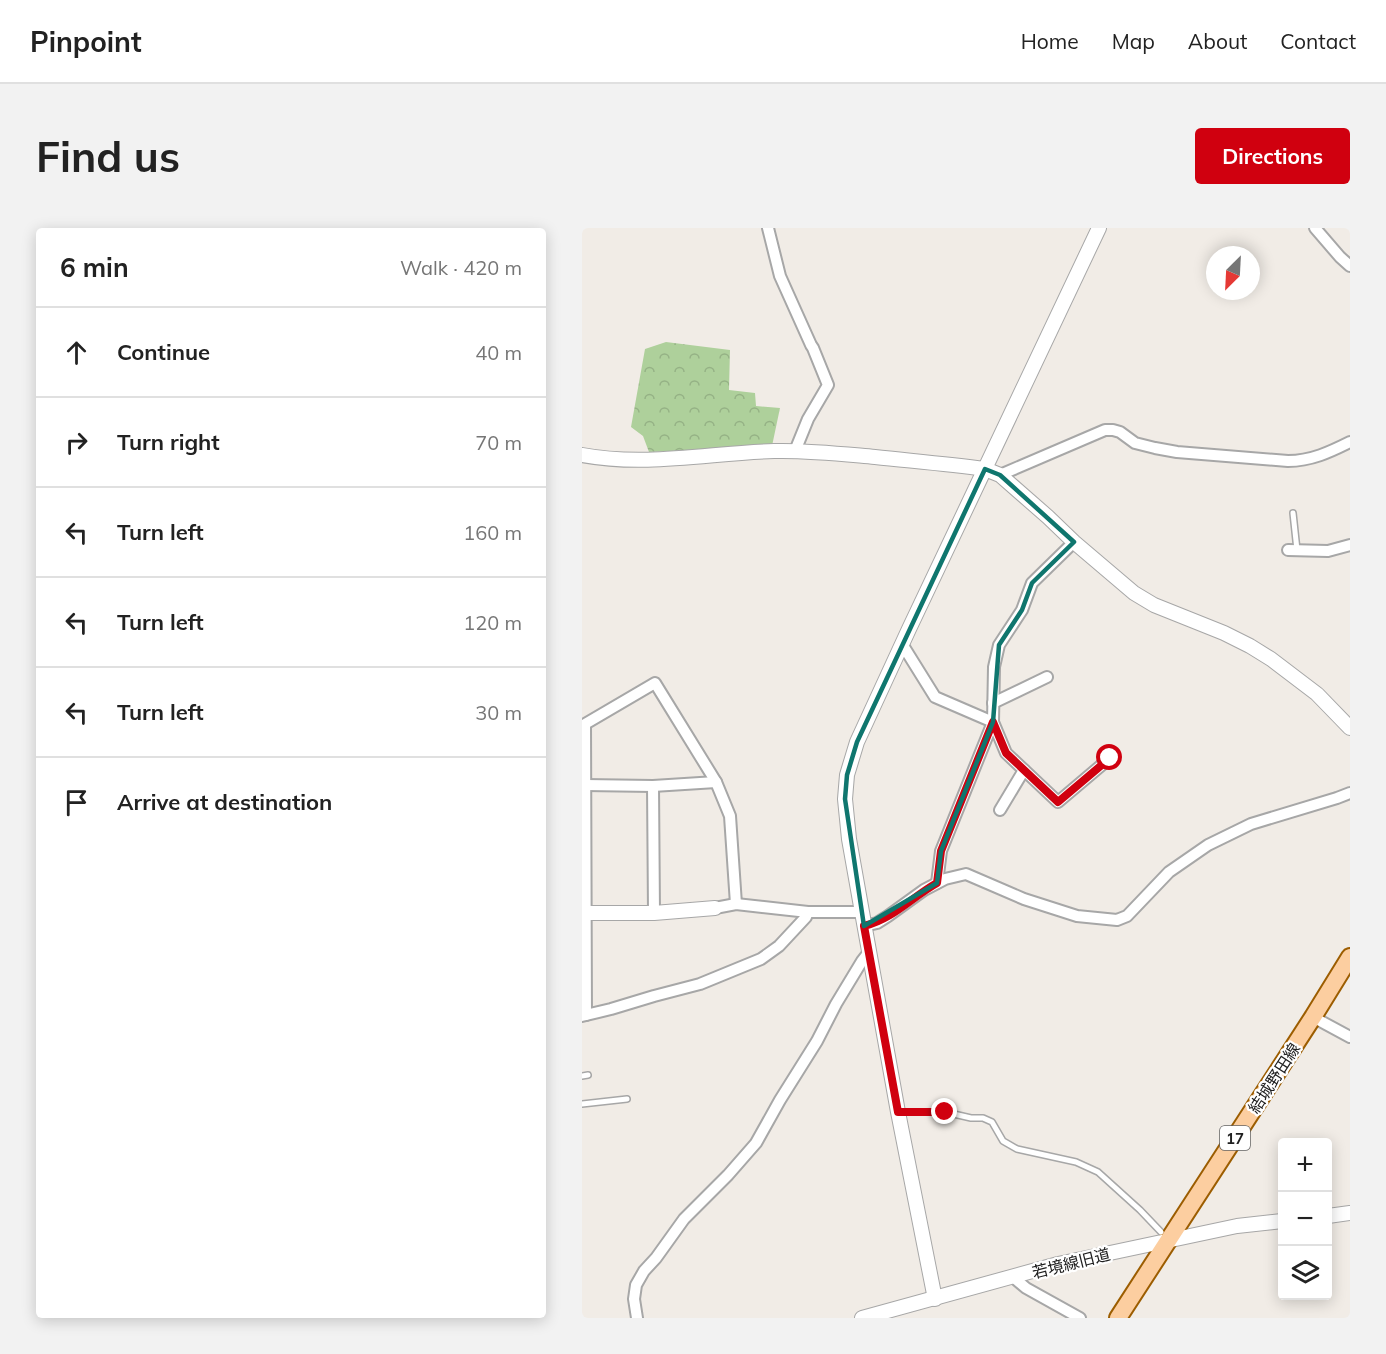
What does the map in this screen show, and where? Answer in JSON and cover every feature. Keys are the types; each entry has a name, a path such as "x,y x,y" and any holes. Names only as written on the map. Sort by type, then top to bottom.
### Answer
{"main road":[{"name":"結城野田線","path":"1118,1318 1165,1236 1345,973 1350,957"}],"street":[{"path":"768,228 780,276 828,385 808,420 795,451"},
{"path":"934,1299 849,839 845,799 847,775 857,742 902,644 1099,228"},
{"path":"1315,228 1350,266"},
{"path":"1000,475 1105,430 1120,432 1135,443 1166,450 1288,461 1302,461 1350,442"},
{"path":"582,455 635,460 795,451 985,469 1000,475 1134,593 1154,605 1224,633 1271,658 1317,694 1350,728"},
{"path":"937,883 941,851 993,722 994,667 999,645 1022,610 1032,583 1074,542"},
{"path":"1293,550 1329,551 1350,545"},
{"path":"902,644 935,697 993,722 1006,753 1058,802 1110,758"},
{"path":"993,704 1047,677"},
{"path":"736,904 730,816 717,782 655,683 585,724 583,738 585,785 584,1016 700,984 761,959 779,946 806,918 808,912"},
{"path":"999,810 1024,770"},
{"path":"585,785 653,786 717,782"},
{"path":"653,786 654,913"},
{"path":"584,913 654,913 736,904 863,919 877,923 924,890 945,879 966,874 1024,899 1077,916 1117,921 1126,916 1169,872 1208,845 1251,824 1350,793"},
{"path":"637,1318 634,1299 636,1285 644,1271 684,1219 756,1143 780,1100 818,1041 836,1004 869,952"},
{"path":"1313,1017 1350,1037"},
{"path":"1332,1215 1350,1213"},
{"name":"若境線旧道","path":"862,1318 1165,1236 1278,1221"},
{"path":"1012,1277 1026,1288 1080,1318"}],"lane":[{"path":"1293,513 1293,550"},
{"path":"582,1104 627,1098"},
{"path":"898,1112 945,1112 971,1118 983,1118 992,1122 1003,1141 1017,1149 1076,1162 1098,1172 1165,1236"}],"highlighted area":[{"path":"985,469 1000,475 1074,542 1032,583 1022,610 999,645 993,722 941,851 937,883 864,926 845,799 847,775 857,742"}],"green space":[{"path":"666,342 730,350 729,390 755,393 756,406 780,408 772,446 649,452 643,436 631,427 645,349"}],"route":[{"path":"945,1112 898,1112 864,926 877,923 937,883 941,851 993,722 1006,753 1058,802 1110,758"}]}
